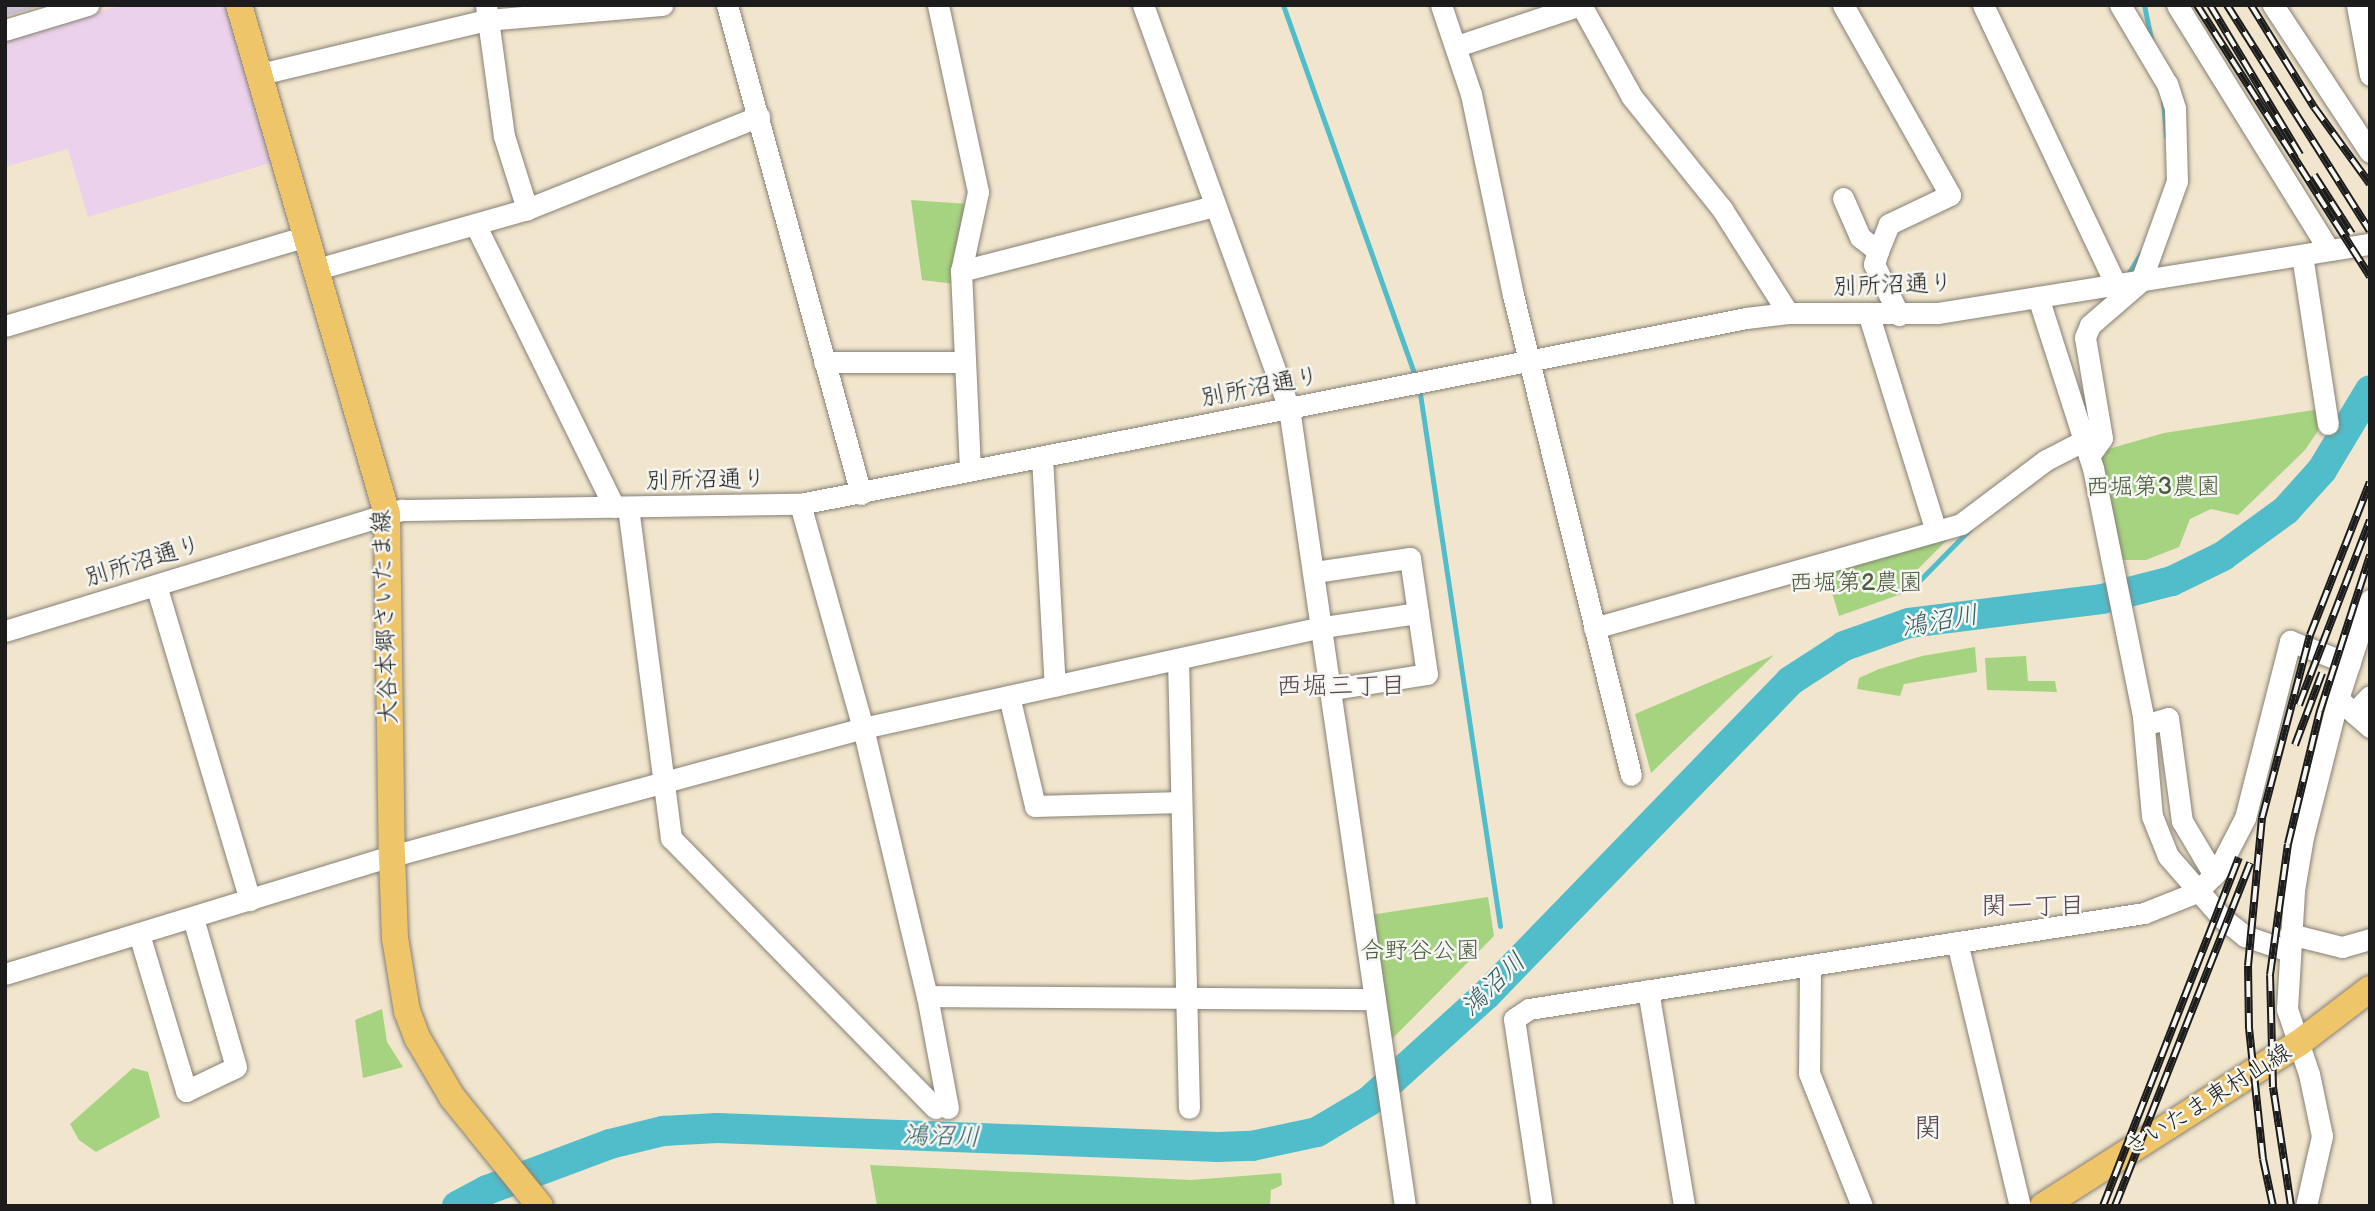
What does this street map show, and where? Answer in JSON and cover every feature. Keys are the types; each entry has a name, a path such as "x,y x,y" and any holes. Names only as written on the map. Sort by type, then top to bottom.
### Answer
{"main road":[{"name":"大谷本郷さいたま線","path":"239,5 387,514 395,938 407,1011 433,1069 536,1201"},
{"name":"さいたま東村山線","path":"2059,1202 2299,1043 2370,989"}],"street":[{"path":"5,30 88,5"},
{"path":"261,74 486,13 662,5"},
{"path":"727,5 760,116 861,494"},
{"path":"937,5 978,192 961,271 970,470"},
{"path":"1143,5 1289,408 1315,572 1375,999 1395,1117 1405,1206"},
{"path":"1441,5 1457,46 1529,359 1631,775"},
{"path":"1457,46 1580,5 1632,97 1722,209 1788,313"},
{"path":"1843,5 1950,195 1889,224 1874,264 1899,315"},
{"path":"1983,5 2125,284"},
{"path":"1594,628 1961,524 2046,460 2087,448 2102,438 2085,337 2090,325 2125,284 2177,181 2175,108 2166,84 2120,5"},
{"path":"2177,5 2329,250"},
{"path":"2273,5 2370,152"},
{"path":"2357,5 2370,75"},
{"path":"486,13 504,136 527,209"},
{"path":"317,269 476,226 527,209 760,116"},
{"path":"1843,198 1860,237 1878,251"},
{"path":"961,271 1215,206"},
{"path":"476,226 621,507 671,838 942,1108 927,996 863,728 800,504"},
{"path":"5,326 307,236"},
{"name":"別所沼通り","path":"5,631 387,514 800,504 1529,359 1788,313 1899,315 2125,284 2370,244"},
{"path":"2302,255 2328,424"},
{"path":"2038,297 2087,448 2125,620 2144,725 2151,813 2168,856 2197,892 2245,936 2342,947 2370,939"},
{"path":"1870,316 1936,531"},
{"path":"824,362 964,362"},
{"path":"1042,457 1055,686"},
{"path":"1315,572 1410,558 1427,674 1332,689"},
{"path":"156,585 250,900"},
{"path":"2306,1206 2322,1136 2299,1043 2287,1009 2289,943 2302,837 2338,699 2370,600"},
{"path":"5,974 392,856 863,728 1323,627 1418,613"},
{"path":"1542,1206 1514,1019 1529,1009 2144,913 2197,892 2214,875 2233,846 2257,783 2290,641 2350,664"},
{"path":"1178,659 1189,1108"},
{"path":"1009,696 1035,806 1181,802"},
{"path":"2338,699 2362,720 2370,696"},
{"path":"2144,725 2168,718 2182,821 2214,875"},
{"path":"139,934 186,1091 236,1067 193,918"},
{"path":"1957,942 2020,1206"},
{"path":"1810,967 1809,1073 1862,1206"},
{"path":"1648,990 1685,1206"},
{"path":"927,996 1375,999"}],"shaded area":[{"path":"5,5 43,5 5,16"},
{"path":"122,5 230,5 277,161 88,217 68,149 5,167 5,40"}],"green space":[{"path":"911,200 968,204 955,284 922,280"},
{"name":"西堀第3農園","path":"2321,409 2322,425 2305,450 2238,515 2211,509 2190,519 2179,547 2146,560 2117,560 2095,459 2105,450 2164,433"},
{"name":"西堀第2農園","path":"1958,529 1902,585 1907,592 1839,616 1825,569"},
{"path":"1975,647 1977,672 1904,684 1900,696 1857,689 1859,678 1879,669 1922,656"},
{"path":"1774,655 1651,773 1635,714"},
{"path":"2026,656 2028,681 2055,681 2057,692 1987,690 1985,658"},
{"name":"合野谷公園","path":"1488,897 1494,936 1388,1043 1370,915"},
{"path":"382,1009 387,1042 403,1067 363,1078 355,1020"},
{"path":"133,1068 148,1072 160,1117 96,1152 79,1140 70,1124"},
{"path":"870,1165 1191,1180 1281,1173 1282,1185 1271,1190 1270,1206 877,1206"}],"waterway":[{"path":"1283,5 1416,378"},
{"path":"2144,5 2152,43"},
{"path":"2163,101 2166,137"},
{"path":"2126,277 2141,253"},
{"path":"1419,387 1500,926"},
{"name":"鴻沼川","path":"457,1206 487,1190 610,1144 663,1131 717,1128 1218,1147 1252,1146 1317,1132 1369,1101 1486,995 1790,681 1844,646 1909,623 2102,599 2172,581 2223,556 2286,510 2322,470 2370,390"},
{"path":"1913,587 1969,530"},
{"path":"1518,945 1519,960"}],"railway":[{"path":"2197,5 2370,277"},
{"path":"2210,5 2300,155"},
{"path":"2227,5 2370,231"},
{"path":"2251,5 2314,107 2370,184"},
{"path":"2314,175 2352,234"},
{"path":"2273,1206 2263,1159 2249,1029 2248,966 2262,818 2310,635 2370,482"},
{"path":"2299,705 2370,520"},
{"path":"2291,1206 2273,1087 2270,975 2288,844 2320,711 2370,555"},
{"path":"2295,745 2322,673"},
{"path":"2103,1206 2239,858"},
{"path":"2115,1206 2250,863"}],"district":[{"name":"西堀三丁目","path":"1341,687"},
{"name":"関一丁目","path":"2033,907"},
{"name":"関","path":"1928,1129"}]}
